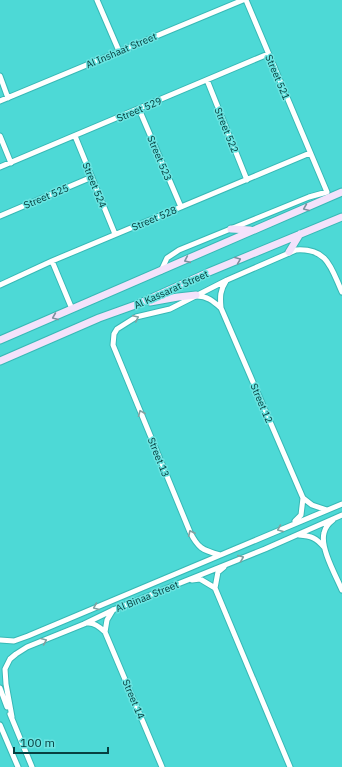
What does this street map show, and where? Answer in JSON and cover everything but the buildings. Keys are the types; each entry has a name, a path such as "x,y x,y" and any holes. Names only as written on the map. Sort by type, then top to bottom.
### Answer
{"street":[{"path":"98,0 119,51"},
{"path":"226,0 229,6"},
{"name":"Al Inshaat Street","path":"0,101 244,0"},
{"name":"Street 521","path":"244,0 310,154"},
{"name":"Street 529","path":"0,167 268,54"},
{"path":"0,76 8,98"},
{"name":"Street 522","path":"207,80 246,180"},
{"name":"Street 523","path":"139,109 181,207"},
{"path":"0,136 10,163"},
{"name":"Street 524","path":"75,136 115,234"},
{"name":"Street 528","path":"0,285 115,234 310,154"},
{"name":"Al Kassarat Street","path":"161,272 164,264 172,254 309,197 327,192 310,154"},
{"name":"Street 525","path":"0,216 92,177"},
{"name":"Al Kassarat Street","path":"0,340 161,272 252,230 342,192"},
{"name":"Al Kassarat Street","path":"0,361 99,318 138,304 209,272 342,216"},
{"path":"231,229 252,230"},
{"path":"289,252 300,234"},
{"name":"Al Kassarat Street","path":"113,345 114,334 117,328 136,317 170,309 227,280 289,252 304,249 320,253 329,262 342,292"},
{"path":"52,261 72,309"},
{"name":"Street 12","path":"227,280 221,289 221,308 303,498"},
{"path":"138,304 178,297 203,296 212,300 221,308"},
{"name":"Street 13","path":"113,345 193,538 196,543 206,551 220,555"},
{"path":"303,498 312,505 327,510"},
{"path":"293,524 301,515 303,509 303,498"},
{"name":"Al Binaa Street","path":"0,640 14,641 28,636 342,504"},
{"name":"Al Binaa Street","path":"12,717 6,684 6,669 10,659 28,647 84,624 113,610 298,535 342,515"},
{"path":"324,548 324,532 335,518"},
{"path":"298,535 305,535 317,539 324,548 342,590"},
{"path":"228,564 218,572 214,588 290,767"},
{"path":"189,580 200,580 214,588"},
{"path":"105,632 107,620 113,610"},
{"path":"84,624 90,623 101,628 105,632"},
{"name":"Street 14","path":"105,632 162,767"},
{"path":"0,688 32,767"},
{"path":"0,725 18,767"}],"shaded area":[{"path":"0,0 342,0 342,767 0,767"}]}
